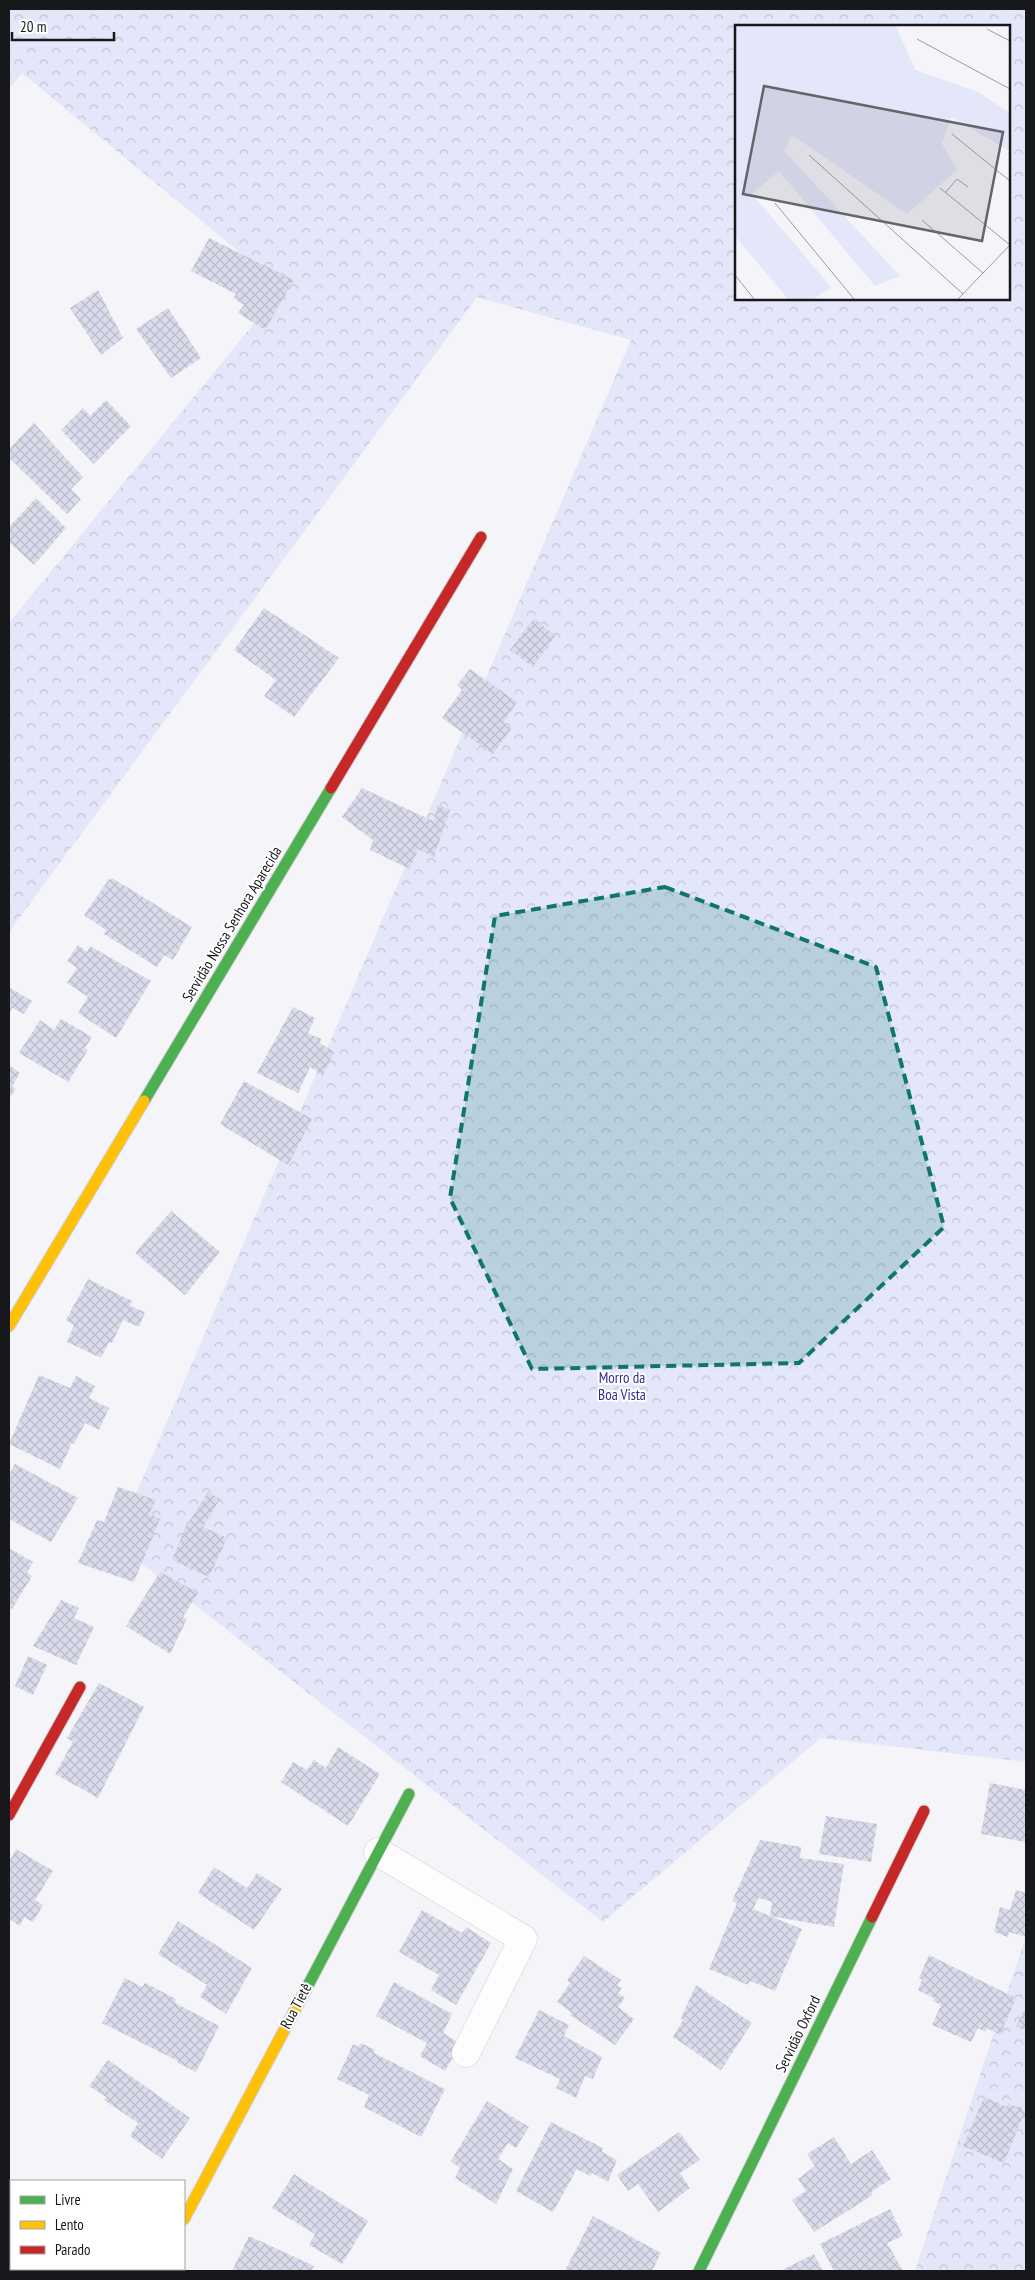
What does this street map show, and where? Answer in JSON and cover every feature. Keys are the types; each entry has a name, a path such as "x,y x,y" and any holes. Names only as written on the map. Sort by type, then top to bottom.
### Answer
{"street":[{"name":"Servidão Nossa Senhora Aparecida","path":"9,1326 481,537"},
{"path":"9,1815 80,1687"},
{"name":"Rua Tietê","path":"185,2217 409,1794"},
{"name":"Servidão Oxford","path":"699,2271 924,1811"},
{"path":"378,1852 523,1939 466,2053"}],"highlighted area":[{"path":"665,887 876,967 944,1227 799,1363 532,1369 450,1198 495,916"}],"green space":[{"name":"Morro da Boa Vista","path":"9,9 1026,9 1026,1762 821,1738 603,1922 115,1543 631,340 477,297 9,932 9,623 283,288 22,73 9,89"},
{"path":"1026,1936 1026,2271 915,2271"}],"building":[{"path":"209,238 294,280 265,330 238,313 244,305 233,298 236,294 191,271"},
{"path":"98,290 123,338 101,355 70,308"},
{"path":"168,308 201,358 171,378 136,329"},
{"path":"106,400 131,426 94,464 61,430 83,408 90,416"},
{"path":"34,423 83,477 71,489 81,499 67,514 9,458 9,449"},
{"path":"36,498 66,528 34,565 9,542 9,527"},
{"path":"264,608 339,658 294,717 264,696 276,680 234,650"},
{"path":"534,618 555,636 533,667 510,650"},
{"path":"470,669 517,702 503,723 511,729 493,754 442,718 462,690 457,685"},
{"path":"362,788 433,821 438,805 450,810 434,857 418,849 410,869 370,850 373,840 342,817"},
{"path":"112,878 192,927 173,960 164,955 157,967 104,934 106,930 84,915 109,879 111,880"},
{"path":"78,945 87,952 90,946 151,981 116,1038 78,1013 88,997 67,983 77,968 67,961"},
{"path":"9,987 32,1001 24,1014 12,1008 9,1014"},
{"path":"293,1007 315,1018 308,1033 321,1039 320,1043 334,1052 323,1075 310,1067 298,1093 257,1073"},
{"path":"61,1019 92,1037 85,1048 88,1050 68,1082 19,1053 40,1020 54,1030"},
{"path":"9,1065 20,1073 12,1087 16,1089 9,1099"},
{"path":"244,1081 312,1119 288,1165 220,1124"},
{"path":"171,1211 220,1252 185,1295 135,1253"},
{"path":"88,1279 132,1301 130,1306 145,1312 139,1327 123,1320 112,1343 109,1342 101,1358 67,1342 74,1325 66,1320"},
{"path":"39,1375 70,1388 76,1376 95,1386 89,1398 109,1408 99,1430 85,1423 74,1444 72,1443 60,1469 9,1444"},
{"path":"15,1464 78,1498 51,1542 9,1519 9,1474"},
{"path":"118,1487 156,1500 149,1514 160,1519 134,1582 78,1563 97,1520 104,1522"},
{"path":"208,1492 220,1499 203,1527 227,1538 209,1577 172,1560 188,1521"},
{"path":"9,1548 33,1562 27,1573 32,1576 12,1609 9,1607"},
{"path":"160,1572 198,1593 183,1617 187,1619 170,1654 126,1626"},
{"path":"61,1600 79,1608 74,1618 94,1627 76,1665 33,1646"},
{"path":"28,1656 47,1665 33,1695 15,1686"},
{"path":"99,1683 144,1707 98,1798 55,1774 73,1742 67,1738"},
{"path":"338,1747 380,1774 348,1826 281,1782 293,1762 307,1770 314,1760 326,1768"},
{"path":"990,1783 1026,1790 1026,1842 981,1834"},
{"path":"826,1816 877,1824 871,1862 819,1854"},
{"path":"760,1840 801,1847 800,1858 844,1864 834,1927 770,1916 802,1929 775,1991 750,1981 748,1985 709,1969 737,1903 732,1901","holes":["759,1898 772,1902 770,1916 753,1909"]},
{"path":"16,1849 53,1871 35,1900 43,1905 33,1922 24,1917 20,1926 9,1919 9,1862"},
{"path":"214,1867 247,1888 257,1873 282,1889 254,1930 198,1893"},
{"path":"1016,1890 1026,1893 1026,1937 1009,1932 1008,1937 994,1932 1000,1907 1010,1910"},
{"path":"422,1910 462,1933 466,1927 491,1943 456,2005 431,1990 439,1975 399,1952"},
{"path":"178,1921 252,1968 226,2014 200,1997 207,1985 158,1954"},
{"path":"929,1955 1016,1998 1000,2035 987,2028 985,2032 978,2028 971,2042 932,2025 941,2005 933,2001 934,1998 918,1990 922,1980 919,1978"},
{"path":"584,1956 621,1980 617,1985 622,1988 618,1993 625,1998 618,2007 634,2019 615,2045 570,2015 572,2013 557,2002 570,1983 567,1980"},
{"path":"125,1978 142,1987 145,1983 176,1999 175,2003 219,2026 196,2072 102,2023"},
{"path":"394,1982 452,2014 443,2033 461,2044 445,2071 420,2056 427,2043 376,2016"},
{"path":"696,1985 752,2023 721,2070 673,2037 683,2020 681,2018"},
{"path":"1026,2007 1026,2032 1016,2026"},
{"path":"539,2010 569,2025 564,2036 602,2057 593,2079 585,2076 576,2098 556,2088 560,2079 515,2058"},
{"path":"361,2043 375,2050 374,2053 445,2089 421,2137 364,2107 369,2095 337,2079 353,2044 358,2047"},
{"path":"108,2060 190,2118 162,2159 130,2136 138,2123 104,2100 106,2097 89,2086"},
{"path":"984,2097 1007,2107 1008,2103 1026,2111 1026,2120 1022,2118 1004,2163 963,2146"},
{"path":"487,2101 529,2127 516,2148 508,2143 498,2159 513,2169 496,2204 455,2178 460,2168 451,2161"},
{"path":"551,2122 603,2148 602,2152 617,2160 608,2182 592,2173 590,2176 577,2169 553,2212 516,2191"},
{"path":"679,2132 700,2160 680,2173 690,2188 658,2212 638,2184 628,2191 617,2175"},
{"path":"834,2137 851,2164 872,2150 891,2179 871,2192 873,2195 814,2232 792,2200 806,2191 798,2179 815,2166 807,2154"},
{"path":"294,2174 368,2221 342,2264 309,2245 315,2234 272,2208"},
{"path":"890,2209 903,2236 887,2243 903,2271 834,2271 820,2244"},
{"path":"593,2216 661,2253 652,2271 565,2271"},
{"path":"249,2236 314,2266 311,2271 232,2271"},
{"path":"814,2254 823,2271 780,2271"}],"traffic: fast":[{"path":"144,1101 331,788"},
{"path":"305,1991 409,1794"},
{"path":"699,2271 872,1917"}],"traffic: slow":[{"path":"9,1326 144,1101"},
{"path":"185,2217 305,1991"}],"traffic: jam":[{"path":"331,788 481,537"},
{"path":"9,1815 80,1687"},
{"path":"872,1917 924,1811"}]}
